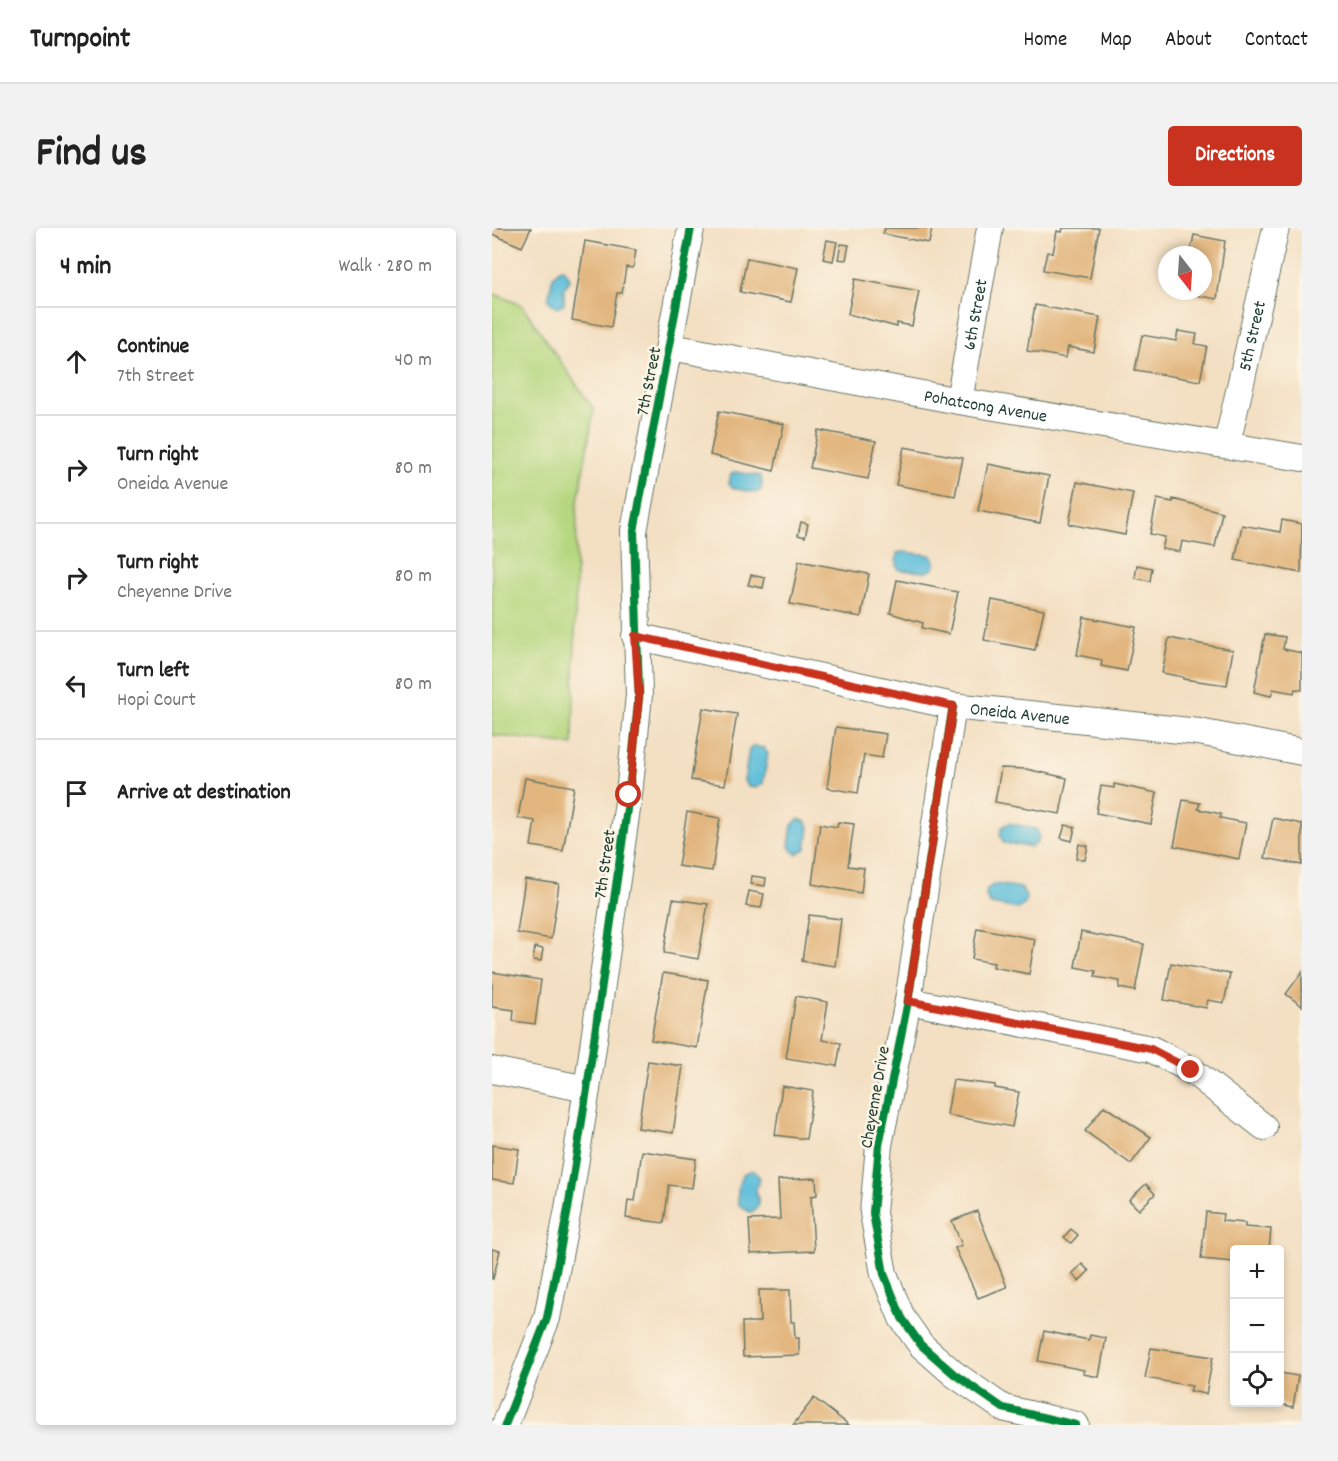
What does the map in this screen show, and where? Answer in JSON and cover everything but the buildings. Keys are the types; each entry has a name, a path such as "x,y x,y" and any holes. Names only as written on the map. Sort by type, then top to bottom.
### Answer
{"street":[{"name":"7th Street","path":"505,1425 547,1318 568,1209 587,1089 630,784 639,696 635,636 634,531 692,228"},
{"name":"6th Street","path":"959,401 990,228"},
{"name":"5th Street","path":"1227,444 1276,228"},
{"name":"Pohatcong Avenue","path":"670,347 959,401 1302,458"},
{"name":"Oneida Avenue","path":"635,636 953,706 1199,732 1302,752"},
{"name":"Cheyenne Drive","path":"953,706 908,1001 879,1145 873,1213 884,1274 902,1318 921,1345 954,1374 1003,1407 1076,1425"},
{"path":"908,1001 1151,1049 1191,1070 1264,1127"},
{"path":"492,1070 587,1089"}],"green space":[{"path":"492,293 522,305 594,410 577,506 573,745 492,735"}],"water":[{"path":"560,269 565,270 570,279 564,289 564,304 557,308 548,300 553,276"},
{"path":"736,472 760,476 761,490 756,493 733,488 729,483 731,474"},
{"path":"897,553 931,555 935,561 934,568 927,572 899,570 896,565"},
{"path":"753,746 764,748 768,754 763,783 756,788 748,786 744,781 749,750"},
{"path":"798,819 805,821 809,827 806,849 796,854 789,846 792,825"},
{"path":"1009,823 1036,829 1039,835 1037,843 1031,847 1004,843 1000,835 1002,827"},
{"path":"995,884 1021,888 1026,897 1025,904 1018,909 991,904 986,897 987,889"},
{"path":"753,1170 760,1178 756,1189 759,1205 751,1213 738,1204 738,1186 744,1173"}],"cycle path":[{"path":"505,1425 547,1318 568,1209 587,1089 629,795 639,695 634,531 691,228"},
{"path":"953,706 908,1001 879,1145 873,1213 884,1274 902,1318 921,1345 954,1374 1003,1408 1076,1425"}],"route":[{"path":"629,795 639,696 635,636 953,706 908,1001 1151,1049 1191,1070"}]}
